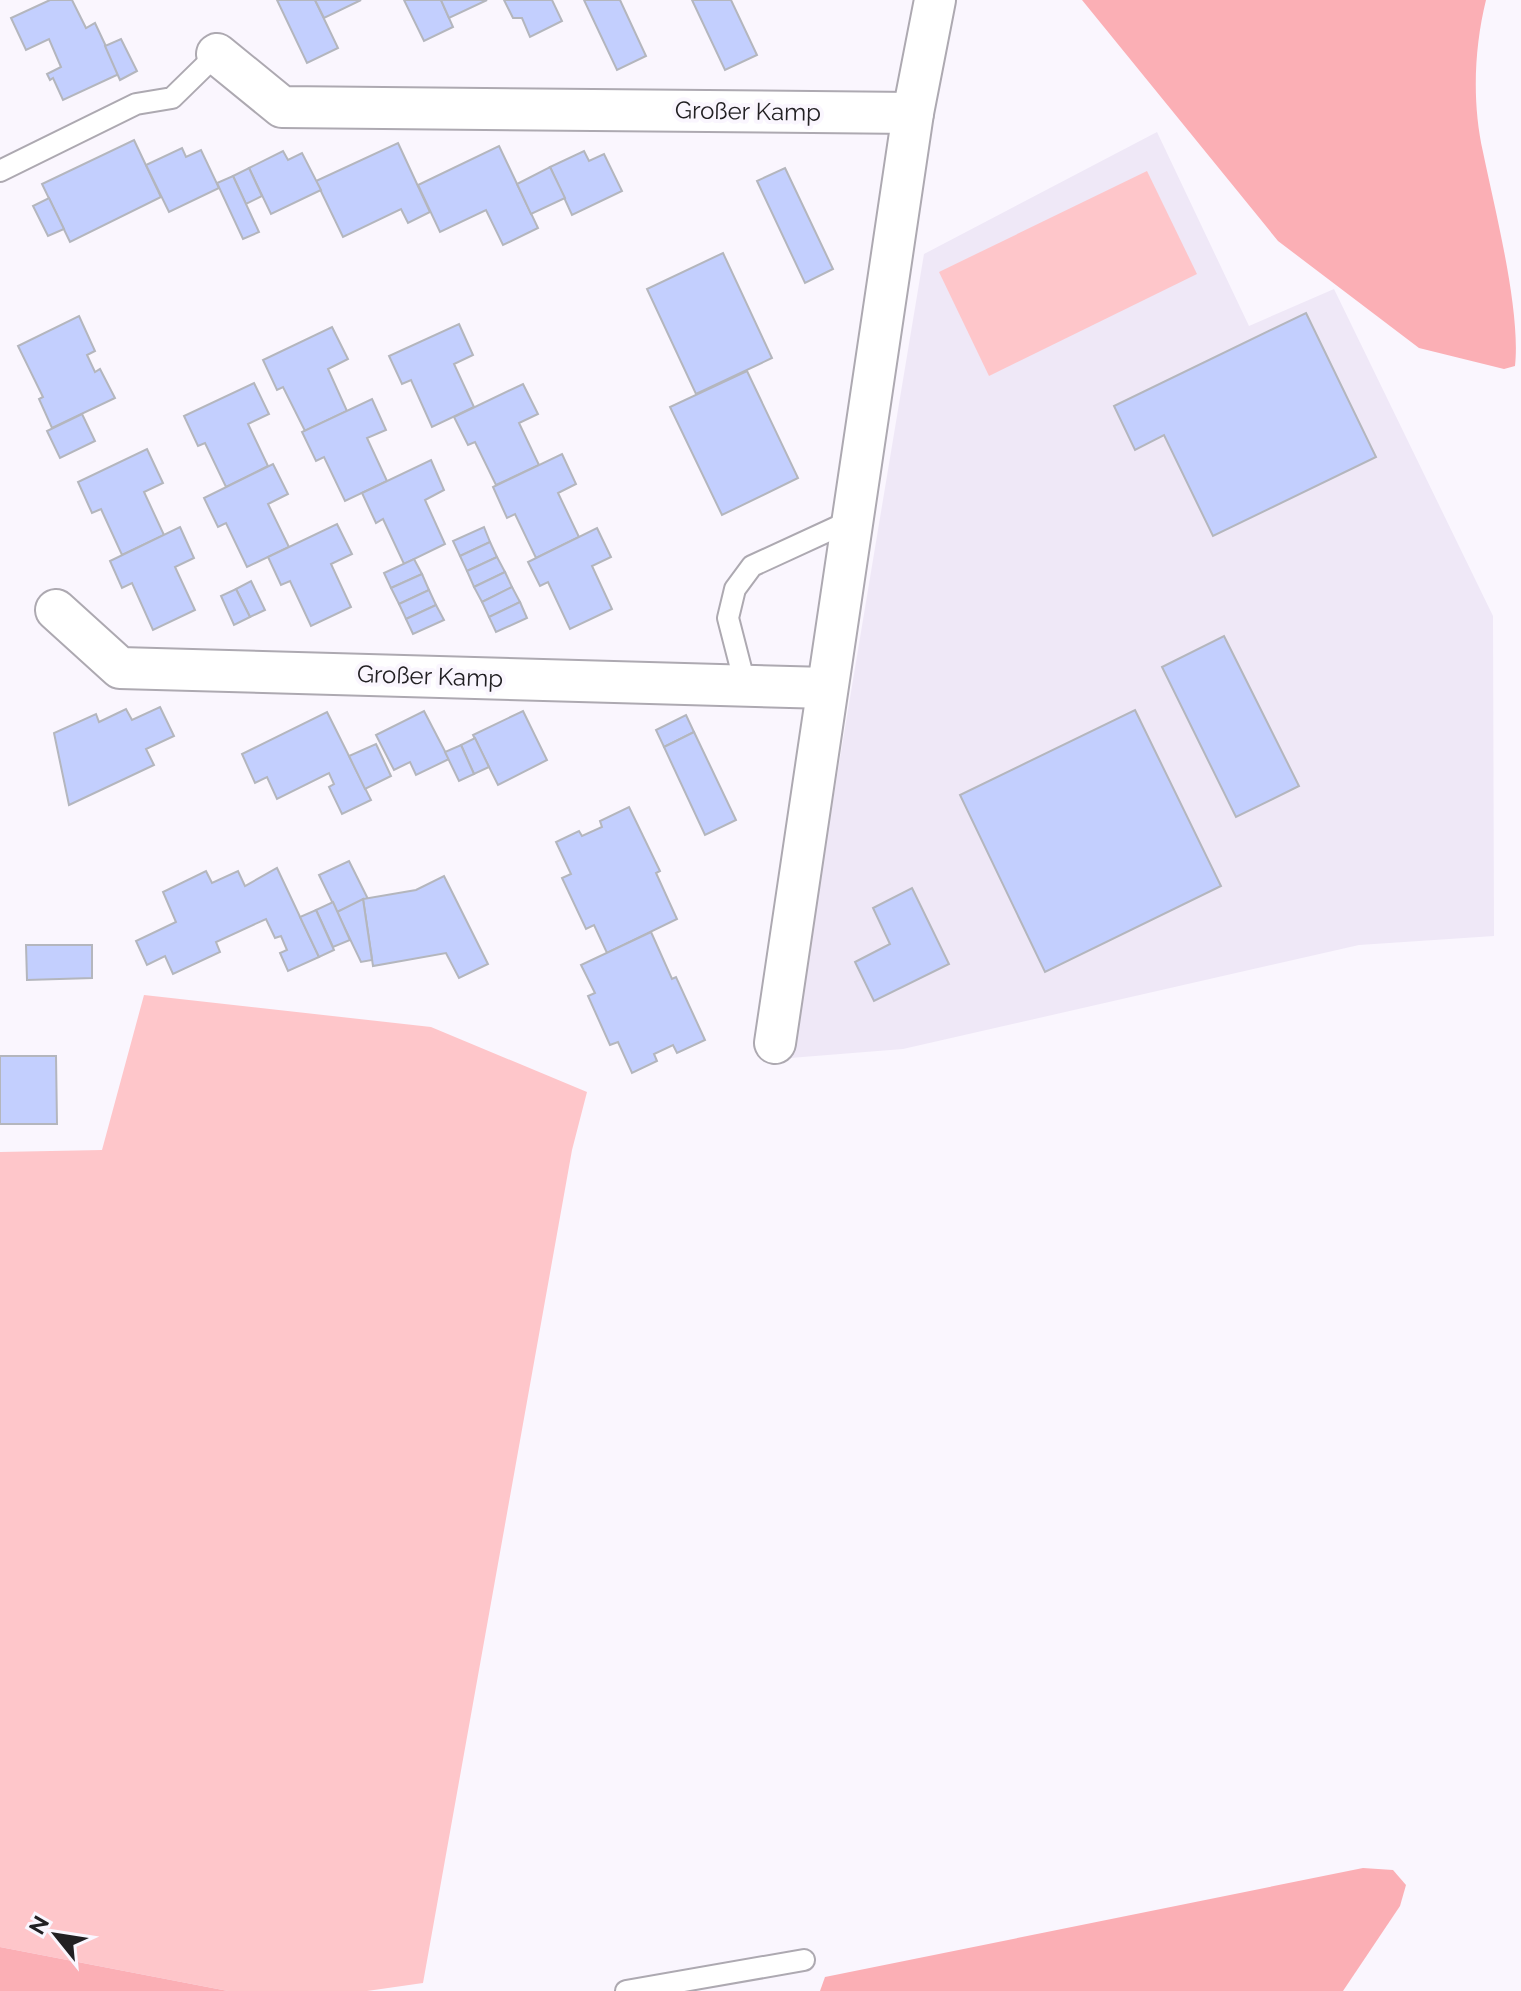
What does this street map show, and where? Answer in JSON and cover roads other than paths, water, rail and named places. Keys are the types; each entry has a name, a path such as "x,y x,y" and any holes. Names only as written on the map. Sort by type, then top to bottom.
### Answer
{"street":[{"path":"775,1043 913,113 935,0"},
{"name":"Großer Kamp","path":"217,54 282,107 913,113"},
{"name":"Großer Kamp","path":"56,610 120,668 827,688"}],"lane":[{"path":"0,171 136,104 172,98 217,54"},
{"path":"745,684 728,618 735,589 752,566 852,520"},
{"path":"626,1991 804,1960"}]}
